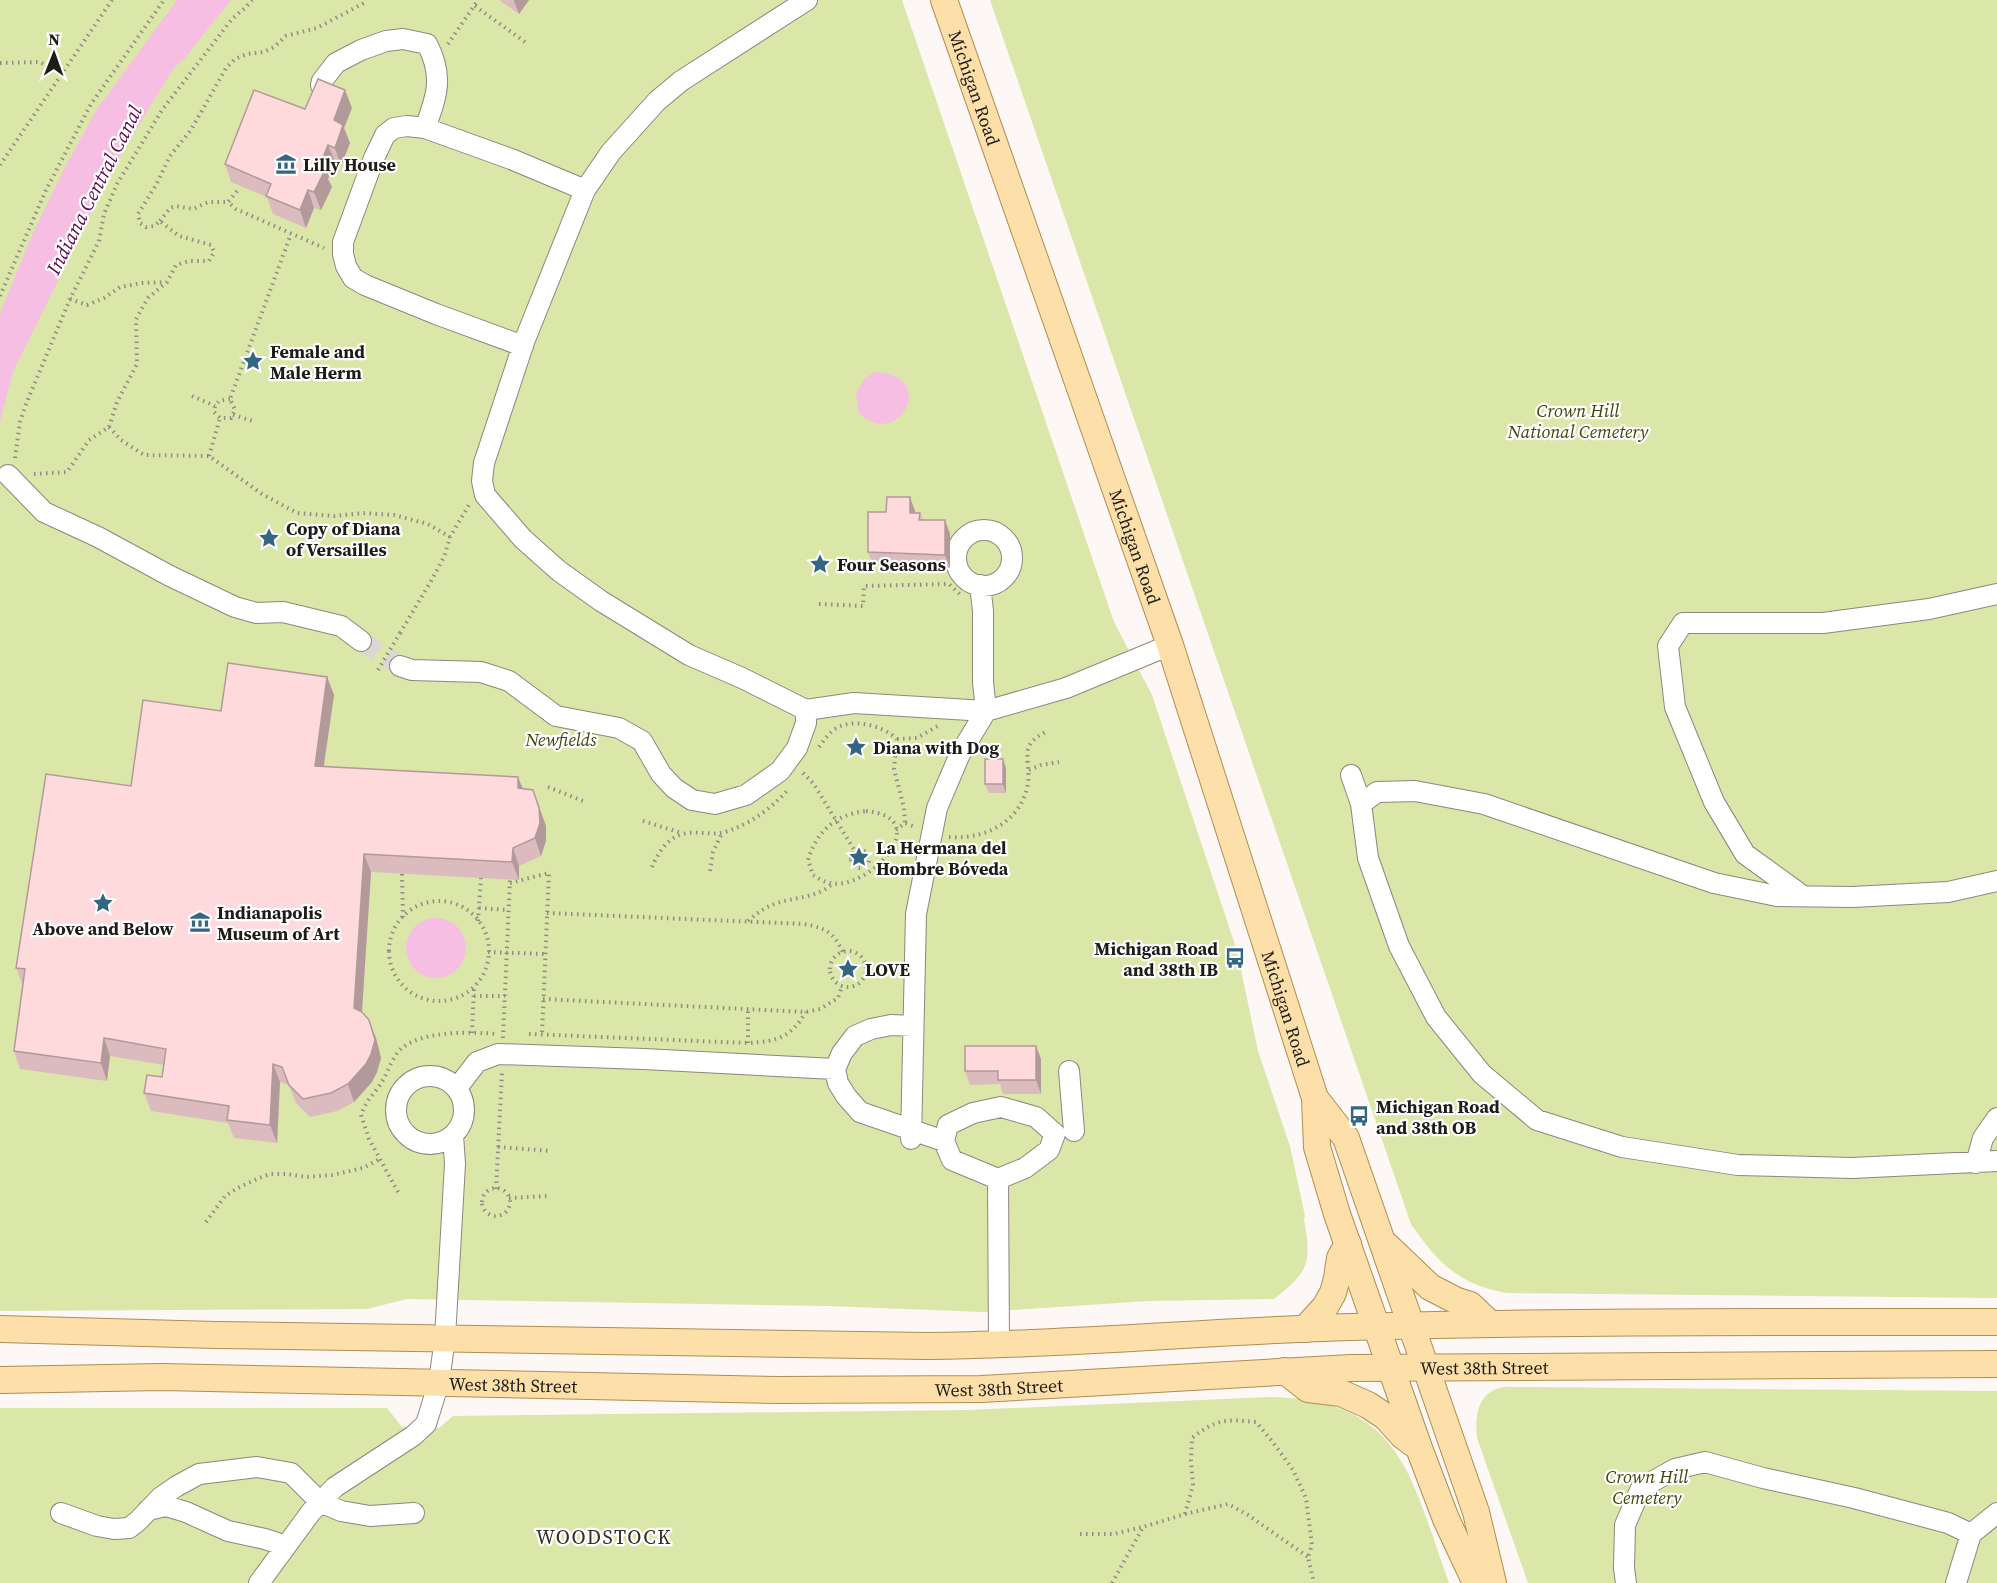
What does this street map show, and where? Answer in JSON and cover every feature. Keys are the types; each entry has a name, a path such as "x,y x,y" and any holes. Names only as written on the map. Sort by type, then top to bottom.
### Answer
{"main road":[{"name":"Michigan Road","path":"944,0 1170,645 1315,1098 1317,1147 1348,1244 1419,1448 1446,1519 1476,1583"},
{"name":"Michigan Road","path":"1315,1098 1346,1138 1476,1512 1493,1583"},
{"path":"1382,1241 1430,1287 1470,1305 1490,1324"},
{"path":"1305,1329 1325,1307 1333,1293 1340,1258 1348,1244"},
{"name":"West 38th Street","path":"0,1380 161,1377 929,1391 1285,1371 1384,1348 1410,1326 1997,1322"},
{"name":"West 38th Street","path":"0,1329 866,1346 999,1346 1305,1329 1422,1359 1997,1364"},
{"path":"1285,1371 1308,1389 1341,1394 1368,1405 1386,1417 1402,1435 1419,1448"}],"lane":[{"path":"807,0 694,71 657,101 611,152 585,190 523,346 484,463 482,481 485,495 523,539 559,571 601,602 689,655 806,710 854,703 986,711 1066,688 1170,645"},
{"path":"321,85 336,63 361,50 386,41 403,39 427,45 435,62 437,80 436,96 425,128"},
{"path":"523,346 436,314 353,278 346,266 343,242 374,158 385,135 394,128 407,126 425,128 511,159 585,190"},
{"path":"8,475 44,512 235,607 256,613 283,612 341,626 361,641"},
{"path":"912,1134 916,914 937,808 960,754 986,711 980,585"},
{"path":"1803,896 1745,854 1713,802 1675,707 1668,646 1683,623 1823,623 1929,609 1997,594"},
{"path":"400,666 412,670 481,672 509,681 556,716 619,728 642,741 661,774 674,788 692,800 715,804 746,795 780,771 797,748 806,723 806,710"},
{"path":"1351,775 1361,804 1368,858 1399,946 1436,1017 1482,1074 1537,1120 1622,1147 1738,1165 1852,1168 1997,1161"},
{"path":"1361,804 1377,792 1414,791 1484,804 1714,883 1777,896 1852,897 1948,892 1997,881"},
{"path":"1730,886 1745,872 1745,854"},
{"path":"913,1026 881,1027 855,1036 842,1053 835,1069 838,1083 860,1112 912,1134 944,1141"},
{"path":"457,1088 477,1062 498,1054 835,1069"},
{"path":"1069,1071 1074,1131"},
{"path":"425,1075 448,1080 457,1088 463,1099 464,1114 460,1126 453,1135 442,1142 430,1145 415,1142 405,1135 398,1125 395,1113 396,1101 404,1086 425,1075"},
{"path":"1001,1107 1036,1117 1055,1134 1048,1150 1025,1168 998,1179 952,1160 944,1141 948,1125 973,1113 1001,1107"},
{"path":"1976,1162 1983,1138 1997,1118"},
{"path":"259,1583 320,1502 335,1487 413,1436 426,1424 439,1382 445,1338 455,1164 453,1135"},
{"path":"998,1179 999,1346"},
{"path":"1626,1583 1625,1525 1641,1488 1675,1469 1705,1462 1762,1479 1854,1498 1938,1520 1971,1534"},
{"path":"62,1513 97,1526 114,1529 129,1528 177,1486 199,1474 257,1467 291,1473 320,1502 341,1511 370,1516 414,1513"},
{"path":"148,1510 166,1506 186,1512 228,1531 286,1546"},
{"path":"1956,1583 1971,1534 1997,1513"}],"path":[{"path":"0,165 112,0"},
{"path":"0,296 46,190 91,104 164,0"},
{"path":"160,220 179,236 211,245 214,252 209,261 189,261 176,265 167,282 148,298 136,319 137,364 117,402 109,427 89,440 67,472 8,475 17,455 20,422 26,404 70,299 94,253 104,214 129,162 185,79 232,18 252,0"},
{"path":"343,254 291,234 260,218 243,213 228,202 208,202 193,210 176,206 170,208 154,226 146,227 140,223 138,214 170,156 191,130 226,68 235,59 247,54 264,52 274,47 286,36 317,28 364,3 364,0"},
{"path":"435,62 478,0"},
{"path":"475,6 525,42"},
{"path":"0,63 40,62 61,74"},
{"path":"228,202 237,191"},
{"path":"230,399 219,401 215,406 214,412 220,418 231,418 235,410 230,399 291,234"},
{"path":"70,299 87,305 104,298 120,287 167,282"},
{"path":"192,396 215,406"},
{"path":"233,415 256,422"},
{"path":"209,456 220,418"},
{"path":"109,427 122,440 144,455 209,456 261,494 297,513 334,516 363,513 394,515 428,524 450,537 440,565 378,670"},
{"path":"819,604 863,606 864,586 949,584 957,589 963,598"},
{"path":"817,749 837,728 855,724 876,726 897,739 917,738 931,732 939,725 948,708"},
{"path":"904,824 947,837 963,838 980,836 1003,825 1023,802 1028,785 1028,748 1034,739 1047,731"},
{"path":"897,739 894,769 904,808 904,824"},
{"path":"1029,770 1059,762"},
{"path":"796,780 807,765"},
{"path":"803,772 813,783 855,851"},
{"path":"548,787 583,801"},
{"path":"643,821 683,834 723,832 759,816 772,807 789,788"},
{"path":"748,922 760,910 815,894 831,884 859,877 868,869 881,863 897,841 892,819 882,812 852,813 822,831 816,839 808,860 813,875 831,884"},
{"path":"896,830 904,824"},
{"path":"710,871 713,852 723,832"},
{"path":"652,867 659,851 683,834"},
{"path":"861,850 869,855 868,869 857,868 852,864 850,859 855,851 861,850"},
{"path":"510,883 549,873 542,1034"},
{"path":"402,874 403,917"},
{"path":"478,921 481,878"},
{"path":"437,901 460,906 478,921 487,939 488,952 486,967 474,986 461,996 437,1001 421,998 407,990 392,970 389,954 393,930 403,917 415,907 437,901"},
{"path":"479,908 508,910"},
{"path":"547,913 804,924 822,927 836,938 843,952"},
{"path":"488,952 545,954"},
{"path":"843,952 857,954 864,961 866,970 859,983 850,987 842,986 833,979 830,970 832,961 843,952"},
{"path":"472,1033 474,986"},
{"path":"543,999 806,1012 820,1009 838,998 842,986"},
{"path":"474,996 505,996"},
{"path":"748,1008 748,1043"},
{"path":"498,1147 551,1151"},
{"path":"206,1222 225,1196 258,1178 270,1174 306,1177 332,1175 363,1168 380,1159"},
{"path":"489,1190 502,1190 509,1198 509,1207 500,1216 493,1216 483,1208 484,1195 489,1190"},
{"path":"509,1198 549,1196"},
{"path":"1185,1514 1193,1485 1192,1438 1208,1426 1232,1419 1256,1422 1288,1463 1306,1498 1312,1545 1308,1557 1314,1583"},
{"path":"1080,1534 1114,1534 1228,1504 1248,1515 1308,1557"},
{"path":"1112,1583 1143,1527"}],"green space":[{"name":"Newfields","path":"0,0 902,0 1114,622 1152,695 1237,951 1258,1051 1290,1146 1305,1216 1307,1256 1305,1265 1295,1281 1274,1299 1149,1301 982,1312 829,1306 407,1299 367,1309 0,1311"},
{"name":"Crown Hill National Cemetery","path":"990,0 1997,0 1997,1298 1507,1293 1463,1278 1441,1261 1421,1238 1411,1224"},
{"name":"Crown Hill Cemetery","path":"1501,1387 1997,1391 1997,1583 1528,1583 1476,1430 1481,1402 1491,1392"},
{"path":"1270,1397 1314,1401 1349,1412 1375,1429 1395,1452 1411,1479 1449,1583 0,1583 0,1408 387,1408 402,1427 439,1428 453,1416 967,1410"}],"water":[{"name":"Indiana Central Canal","path":"177,0 231,0 184,59 173,69 117,161 13,372 0,421 0,313 33,233 65,167 97,109"},
{"path":"875,372 894,376 905,384 909,396 906,408 899,418 887,423 873,422 858,412 856,393 865,378"},
{"path":"436,918 453,923 461,931 466,948 461,965 453,973 436,978 419,973 411,965 406,948 411,931 419,923"}],"building":[{"name":"Lilly House","path":"318,79 345,90 334,120 343,125 335,148 328,145 319,167 325,170 314,192 308,190 300,210 266,196 271,184 225,164 254,90 305,109"},
{"path":"887,497 910,497 910,513 920,513 919,520 945,520 945,555 868,552 868,512 886,512"},
{"name":"Indianapolis Museum of Art","path":"228,663 327,677 315,766 518,777 518,788 533,790 539,808 540,823 535,838 513,848 512,862 364,854 354,1008 362,1012 369,1020 375,1040 371,1054 366,1064 348,1084 331,1093 303,1099 289,1085 282,1067 273,1064 270,1125 227,1120 229,1106 144,1093 147,1075 162,1077 166,1049 104,1038 101,1063 14,1051 25,969 16,968 46,774 131,786 143,700 221,711"},
{"path":"985,759 1003,759 1003,784 985,784"},
{"path":"965,1046 1036,1046 1036,1080 998,1080 998,1071 965,1071"}],"tunnel":[{"path":"361,641 400,666"}],"place":[{"name":"Lilly House","path":"286,164"},
{"name":"Female and Male Herm","path":"253,361"},
{"name":"Copy of Diana of Versailles","path":"269,538"},
{"name":"Four Seasons","path":"820,564"},
{"name":"Diana with Dog","path":"856,747"},
{"name":"La Hermana del Hombre Bóveda","path":"859,857"},
{"name":"Above and Below","path":"103,903"},
{"name":"Indianapolis Museum of Art","path":"200,922"},
{"name":"Michigan Road and 38th IB","path":"1235,958"},
{"name":"LOVE","path":"848,969"},
{"name":"Michigan Road and 38th OB","path":"1359,1116"}],"district":[{"name":"WOODSTOCK","path":"604,1537"}]}
